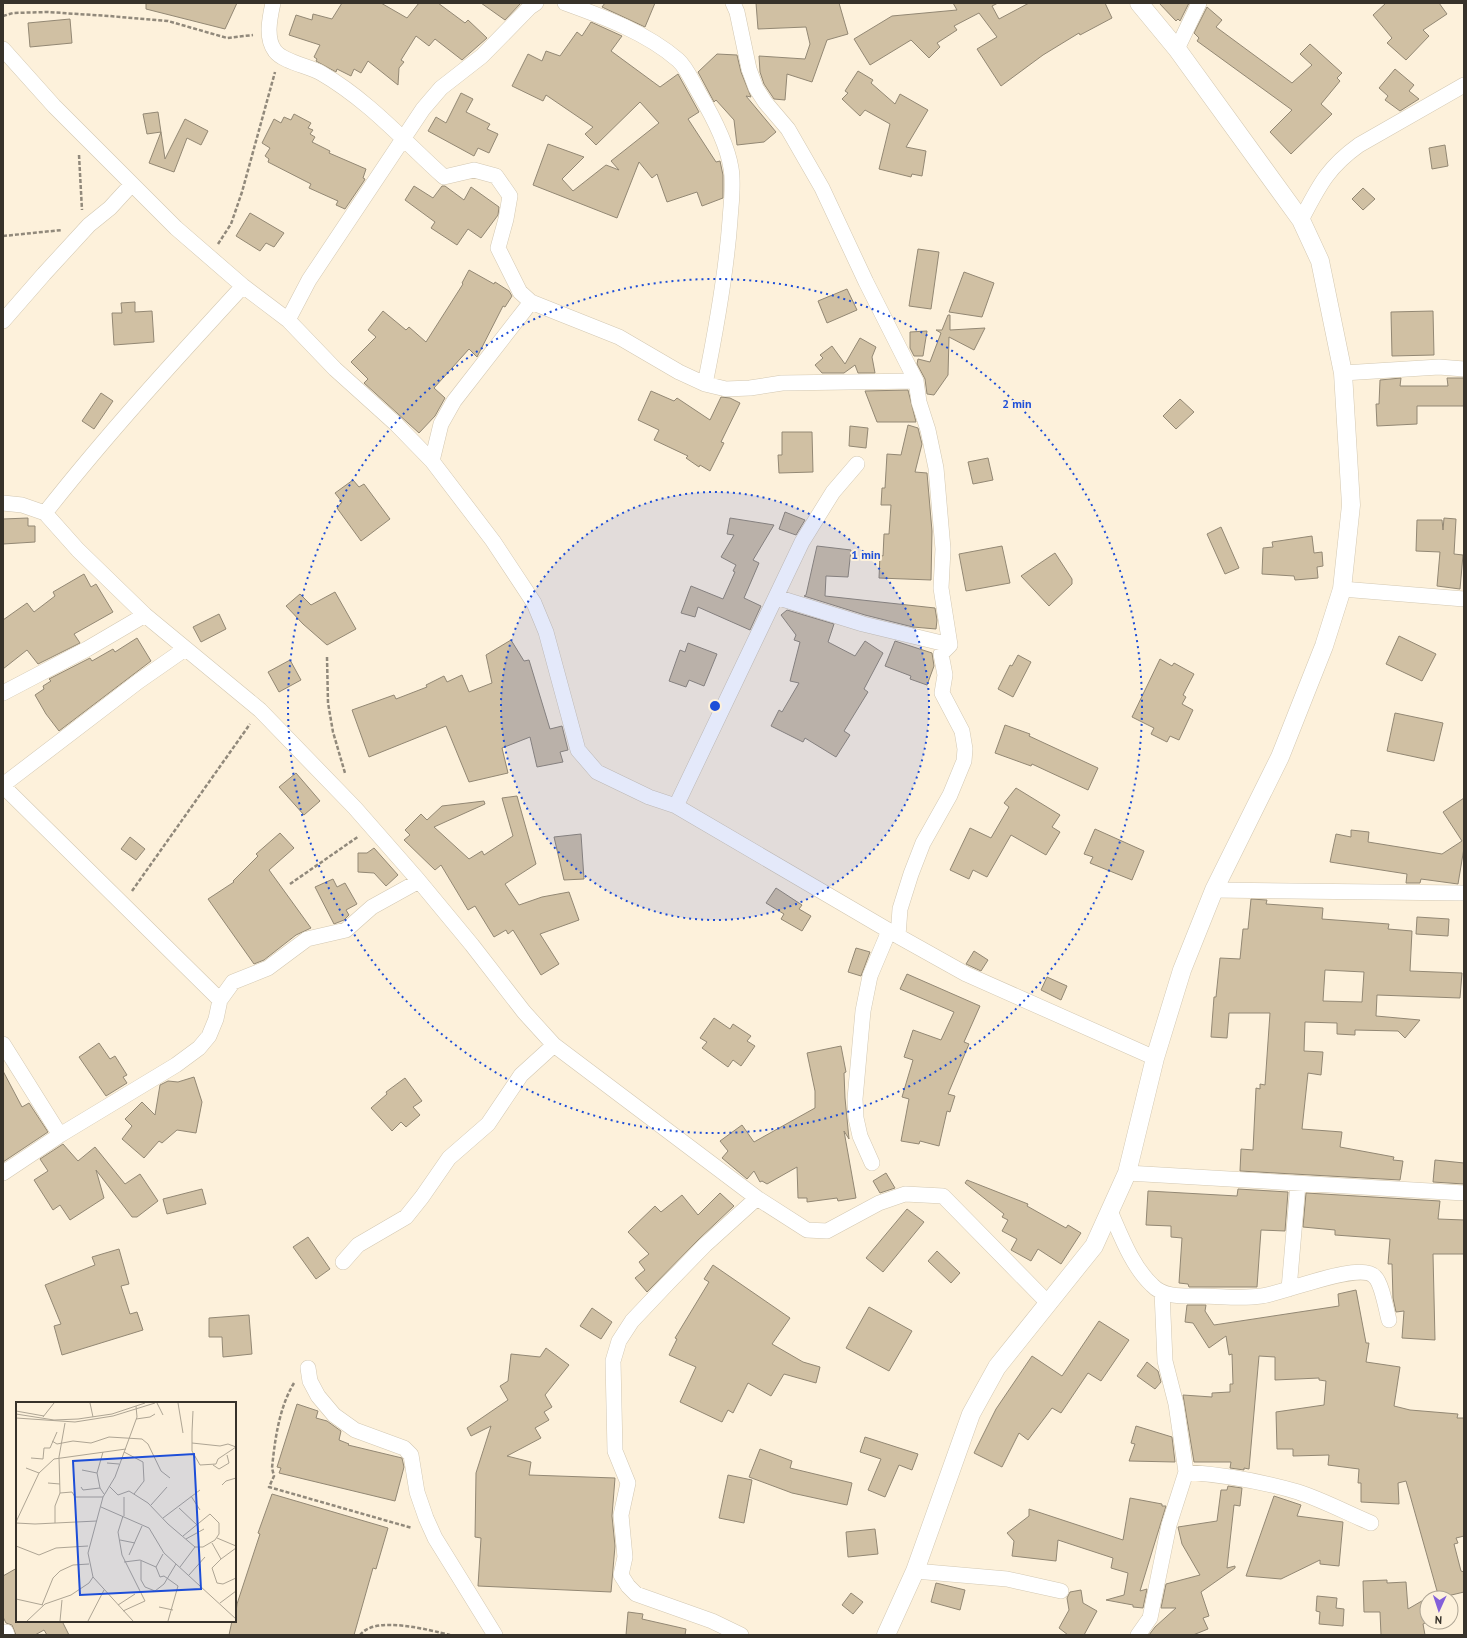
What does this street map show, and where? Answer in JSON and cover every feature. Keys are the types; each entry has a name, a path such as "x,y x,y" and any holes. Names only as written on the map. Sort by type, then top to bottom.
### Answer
{"street":[{"path":"273,3 269,31 276,50 321,73 355,96 384,120 444,177 474,170 496,176 510,196 506,219 498,248 520,292 530,302 619,337 679,372 705,384 726,389 750,388 782,383 916,381"},
{"path":"288,320 309,280 423,109 441,88 482,56 530,7 536,3"},
{"path":"565,3 594,13 638,34 664,49 680,61 707,106 724,144 731,168 728,248 719,312 705,384"},
{"path":"733,3 737,12 749,70 756,88 765,102 788,129 822,188 916,381 919,402 928,430 936,468 942,549 941,588 950,645"},
{"path":"886,1635 915,1571 971,1414 997,1367 1094,1246 1127,1173 1155,1058 1182,970 1214,890 1280,757 1324,646 1342,589 1351,505 1343,373 1320,261 1301,220 1177,49 1139,3"},
{"path":"1177,49 1199,3"},
{"path":"3,49 54,106 176,228 243,286 288,320 335,369 396,424 432,461 492,541 534,603 546,632 568,718 578,750 597,772 649,796 676,806 966,974 1155,1058"},
{"path":"1301,220 1320,184 1343,156 1358,145 1464,85"},
{"path":"3,321 81,230 110,208 132,184"},
{"path":"45,514 81,468 171,364 243,286"},
{"path":"432,461 441,424 454,401 530,302"},
{"path":"1343,373 1439,367 1464,369"},
{"path":"676,806 802,542 833,492 857,464"},
{"path":"3,502 22,505 45,514 78,550 145,615 260,710 371,827 419,881 472,945 524,1012 554,1045 757,1198 807,1230 827,1230 879,1203 906,1194 943,1196 1048,1303"},
{"path":"1342,589 1464,599"},
{"path":"776,597 863,624 950,645"},
{"path":"3,693 80,653 145,615"},
{"path":"872,1162 860,1136 856,1118 855,1099 863,1011 870,976 893,933 911,874 923,842 950,795 964,761 965,749 962,731 942,693 945,675 941,654 950,645"},
{"path":"186,650 139,681 3,785 220,1000"},
{"path":"3,1173 60,1135 176,1064 199,1048 211,1031 216,1019 220,1000 232,982 268,968 307,940 346,930 372,907 419,881"},
{"path":"1214,890 1464,893"},
{"path":"3,1044 60,1135"},
{"path":"343,1262 358,1245 406,1217 449,1158 488,1124 521,1075 554,1045"},
{"path":"1127,1173 1464,1193"},
{"path":"1289,1289 1298,1184"},
{"path":"740,1635 712,1620 636,1594 628,1586 621,1575 625,1557 621,1515 628,1483 615,1451 613,1361 619,1342 632,1321 705,1245 757,1198"},
{"path":"1110,1211 1123,1242 1138,1268 1152,1285 1162,1292 1178,1296 1242,1298 1261,1296 1357,1271 1368,1272 1375,1277 1389,1320"},
{"path":"1138,1635 1150,1618 1169,1525 1186,1472 1176,1404 1165,1361 1162,1292"},
{"path":"308,1368 310,1381 318,1396 334,1415 355,1430 404,1448 411,1455 417,1492 435,1538 495,1635"},
{"path":"1186,1472 1218,1474 1260,1482 1299,1492 1371,1524"},
{"path":"915,1571 1007,1579 1061,1591"},
{"path":"3,1632 6,1632 7,1635"}],"path":[{"path":"3,16 13,13 46,12 168,21 227,38 254,35 276,50 271,82 242,192 231,224 209,256"},
{"path":"3,236 81,230 80,166 76,150"},
{"path":"327,657 328,703 333,732 346,779"},
{"path":"122,904 260,710"},
{"path":"290,884 371,827"},
{"path":"308,1368 297,1378 288,1393 280,1415 272,1468 274,1476 269,1487 403,1524 435,1538"},
{"path":"360,1635 363,1631 380,1625 401,1625 450,1635"}],"building":[{"path":"146,3 237,3 225,29 146,9"},
{"path":"342,3 381,3 407,18 419,3 438,3 465,23 468,20 487,38 462,60 435,39 429,46 416,36 401,60 404,62 399,68 398,85 368,61 361,73 354,69 351,76 337,69 336,72 316,61 317,59 314,57 320,45 289,35 296,15 312,20 313,14 332,19"},
{"path":"481,3 521,3 505,20"},
{"path":"605,3 655,3 645,27 602,7"},
{"path":"756,3 839,3 848,34 827,40 812,82 787,74 785,100 774,99 764,84 760,72 759,56 805,59 810,44 806,27 758,29"},
{"path":"953,3 998,3 992,6 999,19 1029,3 1105,3 1112,18 1080,35 1079,33 1043,55 1001,86 977,49 997,37 979,13 954,26 957,30 937,43 940,47 929,58 911,40 870,65 854,39 892,16 957,10"},
{"path":"1159,3 1189,3 1180,21 1178,19 1176,21"},
{"path":"1386,3 1439,3 1447,14 1423,30 1429,36 1406,60 1387,43 1392,38 1373,15"},
{"path":"1207,7 1222,20 1216,27 1292,83 1312,65 1300,54 1310,44 1342,73 1337,78 1340,81 1321,104 1332,114 1291,154 1270,132 1292,110 1197,41 1199,38 1194,33"},
{"path":"70,19 72,43 30,47 28,23"},
{"path":"591,22 622,36 611,51 660,87 678,74 699,112 688,119 716,162 720,161 723,175 723,198 702,206 697,192 667,202 657,174 652,178 639,162 617,218 533,185 548,144 584,157 562,179 573,191 606,165 619,170 611,161 659,123 640,102 596,145 585,134 593,127 546,95 543,101 512,86 528,54 542,61 546,51 560,56 577,32 582,36"},
{"path":"717,54 737,55 741,72 751,97 746,96 776,132 764,142 737,145 734,120 716,100 714,102 698,72"},
{"path":"1395,69 1414,85 1409,91 1419,99 1400,111 1385,100 1388,96 1379,88"},
{"path":"858,71 873,80 871,83 895,104 900,94 928,110 906,147 926,151 922,176 912,174 911,177 879,169 890,124 865,110 860,116 842,99 848,93 845,91"},
{"path":"461,93 473,99 466,112 490,124 487,129 498,134 489,153 478,148 474,156 428,131 436,117 446,123"},
{"path":"158,112 161,132 147,134 143,114"},
{"path":"294,114 311,123 308,128 313,130 310,134 315,137 312,142 330,151 329,153 366,169 363,178 365,179 364,181 345,209 336,205 338,201 309,188 311,184 268,162 269,159 265,156 270,148 262,143 274,119 281,123 284,117 291,120"},
{"path":"185,119 208,131 201,145 187,138 174,172 149,163 161,132 165,159"},
{"path":"1445,145 1448,166 1432,169 1429,148"},
{"path":"414,186 433,198 442,186 445,186 464,200 471,187 499,207 498,215 481,238 468,229 457,245 431,228 435,222 405,200"},
{"path":"1363,188 1375,199 1363,210 1352,199"},
{"path":"250,213 284,233 274,247 266,243 260,251 236,236"},
{"path":"918,249 939,252 931,309 909,306"},
{"path":"469,270 494,284 495,282 509,291 512,296 505,307 503,306 477,357 469,349 434,388 445,398 435,416 419,433 364,383 368,379 351,362 376,337 368,330 383,311 406,330 409,327 426,342 463,284 462,283"},
{"path":"964,272 994,283 982,317 949,312"},
{"path":"847,289 857,310 827,323 818,301"},
{"path":"135,302 135,312 152,311 154,342 114,345 112,313 122,313 121,303"},
{"path":"1433,311 1434,355 1392,356 1391,312"},
{"path":"948,315 950,315 950,330 985,328 974,350 949,337 948,375 934,395 927,394 925,379 917,364 918,359 930,362 941,333 936,330 942,330"},
{"path":"927,331 923,356 914,356 910,348 910,332"},
{"path":"860,338 876,347 872,357 875,373 858,373 855,365 844,373 822,373 815,365 823,358 820,355 832,346 845,364"},
{"path":"1401,378 1400,386 1448,386 1447,378 1464,378 1464,406 1417,406 1417,424 1377,426 1376,404 1379,404 1380,380"},
{"path":"908,390 916,422 877,422 865,391"},
{"path":"651,391 674,401 677,398 710,420 721,397 730,398 740,403 721,442 724,443 710,471 700,465 699,467 686,458 688,456 654,440 659,430 638,420"},
{"path":"101,393 113,401 94,429 82,421"},
{"path":"1180,399 1194,412 1176,429 1163,416"},
{"path":"908,425 918,428 922,444 915,472 927,473 932,531 931,580 879,578 880,555 883,556 884,534 889,534 891,505 881,505 882,488 885,488 887,454 901,455"},
{"path":"850,426 868,428 866,448 849,446"},
{"path":"782,432 812,432 813,472 779,473 778,455 782,455"},
{"path":"988,458 993,480 973,484 968,462"},
{"path":"353,480 359,487 364,484 390,519 361,541 337,508 342,502 335,493"},
{"path":"785,512 805,520 796,535 779,529"},
{"path":"28,518 28,526 35,526 35,542 3,544 3,519"},
{"path":"730,518 774,525 753,560 759,563 744,598 761,606 750,630 698,607 695,617 681,613 691,586 723,599 735,572 733,571 736,565 721,557 734,535 727,534"},
{"path":"1444,518 1456,519 1454,554 1463,555 1460,589 1437,586 1440,552 1416,551 1417,520 1442,520 1443,530"},
{"path":"1221,527 1239,568 1225,574 1207,534"},
{"path":"1312,536 1314,553 1322,552 1323,566 1317,567 1318,578 1295,580 1294,576 1262,574 1263,548 1273,547 1272,542"},
{"path":"817,546 851,550 848,577 826,576 825,596 935,608 937,620 936,629 913,627 865,615 804,596 806,595"},
{"path":"1002,546 1010,583 966,591 959,554"},
{"path":"1055,553 1072,579 1072,584 1049,606 1021,576"},
{"path":"84,574 91,587 96,584 113,612 74,634 80,643 38,664 27,650 3,669 3,620 27,603 34,612 55,596 53,592"},
{"path":"335,592 356,629 327,645 303,624 286,606 300,594 311,605"},
{"path":"787,610 834,624 828,642 855,656 865,641 883,653 864,689 868,692 844,731 850,735 836,757 805,738 803,742 771,726 779,710 782,712 799,683 790,681 800,642 794,640 796,635 781,615"},
{"path":"219,614 226,629 201,642 193,627"},
{"path":"1399,636 1436,654 1422,681 1386,664"},
{"path":"137,638 151,661 59,731 46,714 35,695 44,689 43,686 51,681 49,679 90,658 92,661 113,649 115,652"},
{"path":"511,640 524,661 529,660 550,729 562,726 568,750 560,752 563,762 537,767 530,737 502,748 508,773 469,782 446,726 369,757 352,710 394,695 396,699 427,687 426,685 444,676 447,682 462,675 469,692 492,683 486,655"},
{"path":"895,641 932,653 934,666 927,685 910,679 911,676 885,666"},
{"path":"688,643 717,654 704,686 689,680 686,687 669,681 680,650 685,652"},
{"path":"1018,655 1031,662 1013,697 998,689 1010,665 1012,666"},
{"path":"1160,659 1172,666 1174,663 1194,674 1183,695 1186,697 1182,704 1193,710 1179,740 1170,736 1167,742 1151,734 1154,728 1132,717"},
{"path":"290,660 301,680 279,692 268,672"},
{"path":"1395,713 1443,723 1434,761 1387,751"},
{"path":"1005,725 1030,734 1029,736 1098,768 1088,790 1032,764 1031,766 995,753"},
{"path":"296,773 320,801 304,815 279,787"},
{"path":"1016,788 1060,815 1052,827 1060,832 1046,855 1011,835 987,877 973,870 969,879 950,870 970,828 991,838 1009,807 1004,803"},
{"path":"517,796 536,864 505,884 519,905 542,897 569,892 579,920 540,934 559,964 541,975 513,930 508,934 506,930 494,937 475,906 468,910 441,865 435,870 404,840 410,835 405,830 421,814 427,820 442,806 484,801 485,804 434,827 469,859 482,851 484,855 513,836 502,798"},
{"path":"1464,798 1464,848 1458,884 1421,879 1420,883 1406,883 1407,874 1330,862 1336,834 1351,837 1351,830 1369,832 1368,842 1442,854 1462,841 1443,812"},
{"path":"1095,829 1144,851 1132,880 1090,863 1093,857 1084,854"},
{"path":"280,833 294,848 269,870 311,928 296,935 264,960 254,964 208,899 234,882 233,881 258,856 256,854"},
{"path":"581,834 584,879 564,880 554,837"},
{"path":"130,837 145,849 136,860 121,849"},
{"path":"374,848 398,875 386,886 374,873 358,872 358,853 367,853"},
{"path":"333,879 337,887 345,883 357,904 346,910 349,915 344,920 334,924 315,887"},
{"path":"776,888 802,905 799,909 811,916 802,931 781,919 784,914 766,903"},
{"path":"1251,899 1267,900 1266,904 1323,908 1322,919 1389,924 1388,929 1412,931 1410,971 1462,973 1460,998 1377,995 1376,1016 1420,1020 1405,1038 1398,1031 1355,1030 1355,1035 1337,1034 1337,1023 1305,1022 1304,1051 1323,1052 1321,1075 1308,1073 1302,1129 1342,1132 1340,1147 1394,1157 1393,1160 1403,1161 1400,1180 1240,1171 1241,1149 1253,1150 1256,1088 1260,1089 1260,1084 1265,1085 1270,1013 1229,1013 1227,1038 1211,1037 1214,997 1216,997 1220,958 1240,959 1243,929 1248,929","holes":["1325,970 1364,972 1362,1002 1323,1001"]},
{"path":"1417,917 1449,919 1448,936 1416,934"},
{"path":"856,948 870,952 861,976 848,972"},
{"path":"974,951 988,960 981,971 966,964"},
{"path":"907,974 980,1006 964,1042 969,1044 948,1094 955,1096 950,1112 947,1111 939,1146 920,1141 919,1144 901,1141 909,1099 902,1097 913,1060 904,1057 913,1030 941,1040 954,1012 900,989"},
{"path":"1047,977 1067,986 1061,1000 1041,990"},
{"path":"714,1018 730,1029 733,1024 751,1036 747,1041 755,1046 741,1066 733,1060 728,1067 702,1048 707,1042 700,1038"},
{"path":"99,1043 110,1059 115,1056 127,1075 123,1077 127,1083 106,1096 79,1057"},
{"path":"841,1046 846,1072 844,1073 845,1098 849,1139 844,1131 856,1198 838,1201 837,1198 807,1202 807,1198 798,1198 797,1167 767,1184 762,1181 760,1182 754,1171 747,1179 722,1158 728,1151 720,1141 742,1125 754,1142 815,1108 815,1091 807,1053"},
{"path":"3,1071 22,1107 29,1103 48,1132 3,1162"},
{"path":"194,1077 202,1102 196,1133 177,1130 162,1143 159,1141 144,1158 122,1139 132,1126 125,1119 142,1102 155,1115 160,1085 168,1081 178,1082"},
{"path":"405,1078 422,1101 413,1107 420,1115 406,1127 401,1122 392,1131 371,1108 387,1094 386,1092"},
{"path":"63,1144 78,1161 95,1147 125,1184 140,1174 158,1201 137,1217 132,1217 96,1170 104,1198 70,1220 60,1205 53,1210 34,1180 48,1171 40,1159"},
{"path":"1435,1160 1464,1163 1464,1184 1433,1182"},
{"path":"886,1173 895,1188 880,1193 873,1181"},
{"path":"967,1180 1028,1204 1027,1206 1066,1228 1068,1225 1081,1233 1061,1264 1038,1249 1031,1261 1011,1250 1017,1239 1002,1231 1008,1220 1002,1217 1004,1214 965,1183"},
{"path":"202,1189 206,1204 167,1214 163,1199"},
{"path":"1238,1189 1288,1192 1285,1231 1261,1230 1257,1287 1189,1287 1188,1284 1179,1283 1182,1238 1171,1237 1171,1226 1146,1225 1148,1191 1237,1196"},
{"path":"720,1193 734,1206 647,1292 635,1278 645,1270 639,1262 649,1254 628,1232 655,1206 661,1212 682,1195 698,1215"},
{"path":"1306,1193 1440,1201 1438,1219 1464,1220 1464,1254 1433,1254 1435,1340 1402,1338 1404,1311 1396,1312 1393,1298 1392,1264 1388,1264 1390,1239 1335,1235 1335,1230 1303,1227"},
{"path":"907,1209 924,1222 883,1272 866,1258"},
{"path":"308,1237 330,1269 316,1279 293,1247"},
{"path":"119,1249 129,1284 121,1286 130,1314 137,1312 143,1330 62,1355 54,1326 61,1324 45,1285 95,1265 92,1257"},
{"path":"937,1251 960,1273 951,1283 928,1261"},
{"path":"713,1265 790,1318 772,1344 803,1362 820,1367 816,1383 784,1374 771,1396 748,1383 733,1413 728,1410 722,1422 680,1402 696,1367 669,1355 677,1339 675,1338 709,1282 704,1279"},
{"path":"1356,1290 1366,1343 1369,1343 1366,1362 1400,1367 1394,1406 1410,1410 1458,1414 1457,1418 1464,1418 1464,1536 1456,1538 1458,1543 1454,1544 1461,1571 1464,1572 1464,1592 1459,1593 1459,1590 1437,1590 1406,1481 1398,1483 1399,1504 1361,1502 1361,1483 1358,1483 1359,1469 1328,1465 1329,1455 1293,1456 1293,1449 1277,1449 1276,1412 1324,1405 1326,1381 1319,1380 1319,1378 1275,1380 1275,1357 1259,1356 1249,1469 1244,1468 1244,1470 1230,1468 1231,1462 1194,1462 1183,1395 1212,1397 1212,1393 1230,1392 1230,1384 1233,1384 1232,1354 1229,1355 1226,1336 1209,1348 1193,1323 1185,1322 1187,1305 1206,1305 1205,1311 1214,1325 1339,1306 1338,1294"},
{"path":"869,1307 912,1331 889,1371 846,1348"},
{"path":"592,1308 612,1322 601,1339 580,1326"},
{"path":"249,1315 252,1354 223,1357 222,1337 209,1337 209,1318"},
{"path":"1099,1321 1129,1340 1101,1381 1088,1373 1061,1413 1052,1408 1028,1440 1019,1433 1002,1467 974,1453 996,1409 1032,1356 1062,1376"},
{"path":"546,1348 569,1365 545,1395 552,1407 544,1412 549,1420 535,1428 541,1438 507,1456 531,1462 529,1475 615,1478 612,1516 615,1546 611,1592 478,1586 481,1538 475,1537 476,1473 491,1426 471,1436 467,1428 508,1400 500,1386 508,1381 511,1354 540,1357"},
{"path":"1147,1362 1158,1371 1161,1382 1155,1389 1137,1376"},
{"path":"297,1404 318,1411 316,1418 327,1421 341,1431 339,1440 349,1444 348,1445 402,1458 404,1467 395,1501 279,1473 281,1468 277,1467"},
{"path":"1136,1426 1172,1437 1175,1462 1129,1461 1135,1444 1131,1443"},
{"path":"865,1437 918,1454 912,1470 899,1465 885,1497 868,1490 881,1459 860,1452"},
{"path":"760,1449 792,1461 790,1468 852,1483 847,1505 792,1493 749,1477"},
{"path":"728,1475 752,1480 744,1523 719,1518"},
{"path":"1228,1486 1242,1488 1240,1506 1234,1505 1227,1568 1235,1566 1235,1568 1201,1592 1209,1616 1203,1618 1208,1629 1193,1635 1149,1635 1155,1627 1176,1608 1161,1608 1166,1584 1200,1575 1182,1544 1178,1527 1217,1521 1221,1490 1227,1490"},
{"path":"272,1494 388,1528 376,1569 373,1568 354,1635 229,1635 232,1622 236,1622 237,1604 260,1534 258,1533"},
{"path":"1274,1496 1301,1505 1297,1516 1343,1522 1339,1566 1320,1564 1320,1560 1281,1579 1246,1576"},
{"path":"1130,1498 1166,1506 1140,1591 1147,1589 1143,1608 1106,1600 1124,1595 1128,1573 1111,1568 1113,1558 1058,1540 1056,1561 1012,1556 1014,1541 1007,1533 1029,1516 1029,1509 1123,1540"},
{"path":"875,1529 878,1554 848,1557 846,1532"},
{"path":"16,1569 16,1622 62,1622 69,1635 47,1635 44,1630 35,1635 16,1635 12,1625 6,1623 3,1617 3,1576"},
{"path":"1387,1580 1387,1583 1406,1582 1408,1609 1419,1603 1419,1630 1424,1630 1425,1635 1381,1635 1380,1612 1364,1612 1363,1581"},
{"path":"936,1583 965,1590 960,1610 931,1602"},
{"path":"1081,1590 1083,1603 1097,1611 1084,1635 1068,1635 1059,1628 1069,1610 1067,1598 1070,1592"},
{"path":"851,1593 863,1602 853,1614 842,1605"},
{"path":"1317,1596 1337,1598 1336,1608 1344,1609 1343,1626 1319,1624 1320,1612 1316,1611"},
{"path":"628,1612 643,1614 642,1619 686,1629 685,1635 626,1635"}]}
